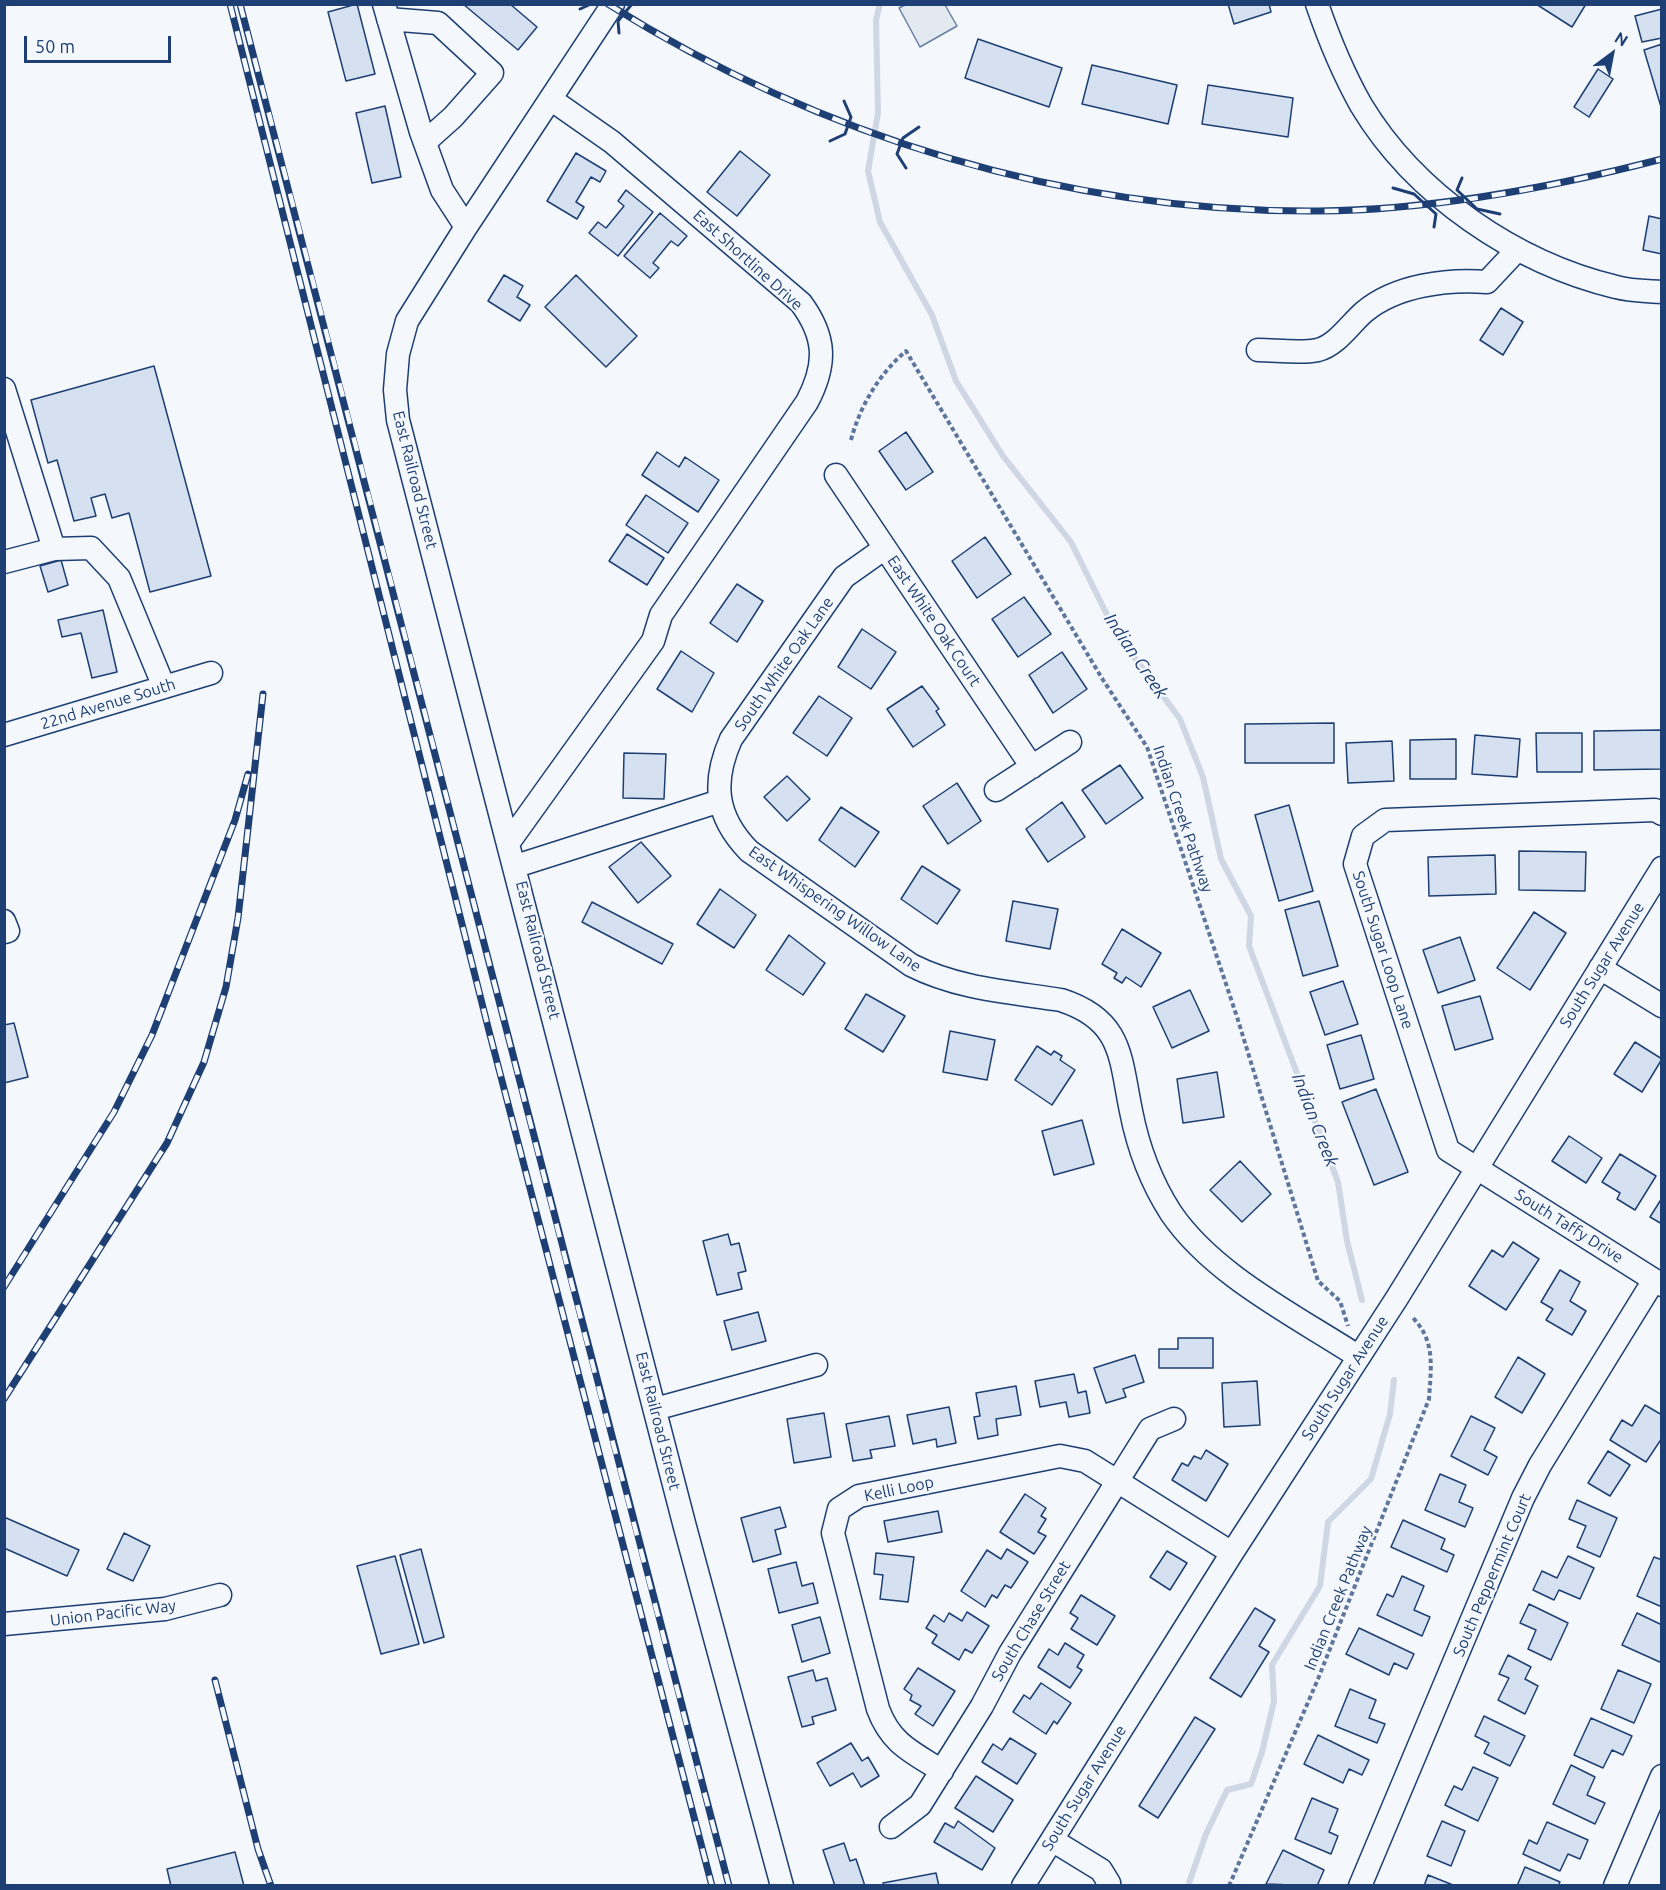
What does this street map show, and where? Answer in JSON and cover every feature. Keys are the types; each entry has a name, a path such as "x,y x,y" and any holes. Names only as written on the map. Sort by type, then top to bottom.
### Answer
{"street":[{"name":"East Railroad Street","path":"613,4 582,55 466,226 408,321 398,354 395,390 398,420 516,866 655,1409 782,1886"},
{"path":"1317,4 1343,71 1363,107 1389,143 1420,177 1487,233 1550,266 1618,288 1662,292"},
{"path":"424,142 453,117 492,73 438,23 386,12 424,142 442,190 466,226"},
{"name":"East Shortline Drive","path":"509,842 653,641 661,615 807,402 821,368 820,342 813,320 801,303 612,141 552,100"},
{"path":"1258,350 1318,350 1342,335 1383,298 1405,290 1462,280 1487,282 1517,250"},
{"path":"4,389 54,549"},
{"name":"East White Oak Court","path":"836,475 1032,767"},
{"path":"4,562 54,549 91,548 119,578 164,687"},
{"name":"South White Oak Lane","path":"720,801 718,782 722,760 731,739 844,577 885,548"},
{"name":"22nd Avenue South","path":"4,735 211,673"},
{"path":"996,790 1070,742"},
{"path":"516,866 720,801"},
{"name":"East Whispering Willow Lane","path":"720,801 735,837 749,851 911,965 933,976 960,985 1061,1000 1076,1005 1090,1014 1107,1029 1121,1053 1131,1111 1142,1154 1172,1214 1209,1256 1233,1275 1359,1357"},
{"name":"South Sugar Loop Lane","path":"1477,1168 1448,1150 1355,864 1363,836 1385,820 1655,810 1662,814"},
{"name":"South Sugar Avenue","path":"1023,1886 1232,1553 1359,1357 1662,868"},
{"path":"4,921 8,931 4,932"},
{"path":"1600,968 1662,1006"},
{"name":"South Taffy Drive","path":"1477,1168 1658,1282"},
{"name":"South Peppermint Court","path":"1360,1886 1523,1498 1658,1282"},
{"path":"655,1409 816,1365"},
{"name":"South Chase Street","path":"891,1827 920,1805 1010,1653 1150,1429 1174,1419"},
{"name":"Kelli Loop","path":"942,1771 901,1745 885,1729 832,1533 839,1509 860,1496 1060,1456 1085,1461 1232,1553"},
{"name":"Union Pacific Way","path":"4,1624 165,1609 220,1595"},
{"path":"1615,1886 1662,1776"},
{"path":"1052,1840 1101,1870 1109,1883 1107,1886"}],"path":[{"name":"Indian Creek Pathway","path":"850,440 857,418 888,367 906,351 1097,669 1147,747 1238,1020 1318,1281 1340,1301 1350,1333"},
{"name":"Indian Creek Pathway","path":"1229,1886 1318,1679 1429,1399 1431,1356 1424,1329 1410,1316"}],"shaded area":[{"path":"905,5 945,5 957,26 920,47 899,8"}],"building":[{"path":"357,4 375,74 346,81 328,12"},
{"path":"463,4 510,4 537,27 518,50"},
{"path":"1228,4 1269,4 1271,12 1234,24"},
{"path":"1536,4 1586,4 1572,27"},
{"path":"1662,9 1662,38 1642,42 1635,16"},
{"path":"978,39 1062,68 1049,107 965,78"},
{"path":"1662,44 1662,107 1661,107 1644,50"},
{"path":"1092,65 1177,85 1168,124 1082,104"},
{"path":"1598,69 1613,79 1589,117 1574,107"},
{"path":"1208,85 1293,98 1288,137 1202,124"},
{"path":"385,106 401,177 372,183 356,113"},
{"path":"740,151 770,175 737,216 707,192"},
{"path":"576,153 606,171 600,182 591,177 576,202 584,207 577,219 547,201"},
{"path":"626,190 653,212 618,256 589,233 598,222 606,228 624,206 618,201"},
{"path":"660,213 687,236 678,246 671,241 653,263 659,268 650,278 624,256"},
{"path":"1649,216 1662,219 1662,254 1643,250"},
{"path":"504,275 523,286 517,297 530,305 520,321 488,301"},
{"path":"576,275 637,336 606,367 545,307"},
{"path":"1501,308 1523,322 1503,355 1480,340"},
{"path":"154,366 211,576 150,592 129,513 112,518 105,494 91,498 96,516 74,521 57,460 48,463 31,400"},
{"path":"906,432 933,472 906,490 879,451"},
{"path":"657,452 679,467 685,457 719,480 698,512 642,475"},
{"path":"646,495 688,523 668,553 626,525"},
{"path":"627,534 664,558 647,585 609,561"},
{"path":"985,537 1011,574 977,598 952,561"},
{"path":"61,560 68,585 48,592 40,566"},
{"path":"737,584 763,601 737,642 710,623"},
{"path":"1024,597 1051,634 1018,657 992,619"},
{"path":"103,610 117,672 92,678 81,633 62,637 58,620"},
{"path":"862,629 896,652 871,689 838,667"},
{"path":"681,651 714,673 692,712 657,689"},
{"path":"1062,652 1087,689 1053,713 1029,675"},
{"path":"922,686 939,709 936,711 945,725 913,747 887,709"},
{"path":"819,696 852,718 827,756 793,733"},
{"path":"1334,723 1334,763 1245,763 1245,724"},
{"path":"1661,730 1662,769 1594,770 1594,731"},
{"path":"1536,733 1582,733 1582,772 1537,772"},
{"path":"1475,735 1520,739 1517,777 1472,774"},
{"path":"1456,739 1456,779 1410,779 1410,740"},
{"path":"1392,741 1394,781 1348,783 1346,743"},
{"path":"624,753 666,754 664,799 623,798"},
{"path":"1120,765 1143,798 1106,824 1082,790"},
{"path":"787,776 810,799 787,821 764,797"},
{"path":"957,783 981,821 948,844 923,806"},
{"path":"1062,802 1085,837 1048,862 1026,829"},
{"path":"1289,805 1313,891 1279,901 1255,815"},
{"path":"841,807 879,832 855,867 819,840"},
{"path":"641,842 671,876 638,903 609,867"},
{"path":"1519,851 1586,852 1585,891 1519,890"},
{"path":"1495,855 1496,894 1429,896 1428,857"},
{"path":"922,866 960,890 937,924 901,899"},
{"path":"720,889 756,915 734,948 697,924"},
{"path":"1013,901 1058,909 1050,949 1006,941"},
{"path":"1319,901 1338,966 1303,976 1285,910"},
{"path":"592,902 673,944 662,964 582,922"},
{"path":"1534,912 1566,933 1530,990 1497,968"},
{"path":"1122,929 1161,953 1141,987 1126,977 1122,983 1114,978 1117,973 1102,964"},
{"path":"789,935 825,963 803,995 766,970"},
{"path":"1460,937 1475,980 1438,993 1423,950"},
{"path":"1343,981 1358,1024 1325,1035 1310,992"},
{"path":"1190,990 1209,1031 1172,1048 1153,1007"},
{"path":"866,994 905,1016 883,1052 845,1029"},
{"path":"1480,996 1493,1039 1455,1050 1442,1006"},
{"path":"14,1023 28,1077 4,1083 4,1025"},
{"path":"950,1031 995,1040 987,1080 943,1072"},
{"path":"1361,1035 1374,1079 1340,1089 1327,1045"},
{"path":"1635,1042 1662,1059 1642,1092 1614,1074"},
{"path":"1037,1046 1051,1055 1054,1051 1062,1056 1060,1060 1075,1070 1052,1105 1015,1080"},
{"path":"1217,1072 1224,1117 1183,1123 1177,1079"},
{"path":"1376,1089 1408,1172 1374,1185 1342,1102"},
{"path":"1082,1120 1094,1164 1054,1175 1042,1131"},
{"path":"1569,1136 1602,1158 1586,1183 1552,1161"},
{"path":"1620,1154 1656,1176 1635,1210 1617,1199 1620,1193 1602,1182"},
{"path":"1240,1161 1271,1194 1242,1222 1210,1190"},
{"path":"1662,1198 1662,1224 1650,1217"},
{"path":"728,1234 731,1245 739,1243 746,1271 738,1273 742,1289 717,1295 703,1241"},
{"path":"1513,1242 1539,1259 1506,1310 1469,1286 1492,1250 1503,1257"},
{"path":"1560,1270 1580,1282 1570,1301 1586,1311 1572,1335 1546,1320 1553,1309 1541,1302"},
{"path":"758,1312 766,1341 732,1350 724,1321"},
{"path":"1178,1338 1213,1338 1213,1368 1159,1368 1159,1349 1178,1349"},
{"path":"1135,1355 1144,1382 1123,1389 1126,1397 1106,1403 1094,1368"},
{"path":"1518,1357 1545,1374 1522,1413 1495,1397"},
{"path":"1074,1374 1078,1393 1086,1391 1090,1413 1069,1417 1066,1402 1040,1407 1035,1381"},
{"path":"1257,1381 1260,1425 1224,1427 1222,1383"},
{"path":"1016,1386 1021,1415 996,1419 998,1435 978,1439 974,1417 980,1416 976,1393"},
{"path":"1645,1405 1662,1415 1662,1438 1646,1462 1610,1440 1622,1420 1632,1426"},
{"path":"949,1407 956,1443 937,1447 936,1439 913,1444 907,1415"},
{"path":"824,1413 831,1457 794,1463 787,1419"},
{"path":"889,1416 895,1446 870,1450 872,1458 853,1461 846,1424"},
{"path":"1471,1416 1495,1428 1484,1450 1497,1457 1488,1475 1451,1456"},
{"path":"1206,1450 1228,1464 1206,1501 1172,1480 1182,1463 1188,1466 1194,1456 1201,1459"},
{"path":"1608,1451 1630,1465 1610,1496 1588,1483"},
{"path":"1440,1474 1466,1485 1459,1502 1473,1508 1465,1527 1425,1510"},
{"path":"1025,1494 1046,1508 1041,1516 1046,1519 1038,1532 1046,1536 1034,1554 1000,1532"},
{"path":"1577,1500 1617,1518 1600,1557 1577,1547 1586,1526 1569,1519"},
{"path":"780,1507 786,1527 775,1530 781,1554 753,1562 741,1518"},
{"path":"938,1511 942,1532 888,1542 884,1521"},
{"path":"4,1517 79,1550 67,1576 4,1548"},
{"path":"1403,1520 1445,1539 1441,1549 1454,1555 1447,1572 1391,1547"},
{"path":"124,1533 150,1546 133,1581 107,1569"},
{"path":"421,1549 444,1637 424,1643 400,1555"},
{"path":"1007,1549 1028,1562 1011,1588 1005,1585 997,1598 992,1595 985,1607 961,1591 987,1550 1001,1559"},
{"path":"1167,1551 1187,1563 1170,1590 1150,1577"},
{"path":"876,1553 914,1557 908,1602 880,1599 883,1575 874,1574"},
{"path":"395,1556 419,1644 381,1654 357,1566"},
{"path":"1568,1556 1594,1568 1580,1599 1559,1590 1554,1600 1533,1590 1542,1571 1557,1578"},
{"path":"1654,1557 1662,1560 1662,1607 1637,1596"},
{"path":"796,1562 802,1586 813,1583 818,1603 779,1613 768,1569"},
{"path":"1402,1576 1424,1586 1414,1610 1430,1617 1422,1636 1377,1615 1387,1594 1393,1597"},
{"path":"1081,1595 1115,1616 1097,1645 1071,1629 1078,1618 1070,1613"},
{"path":"1529,1604 1568,1623 1551,1660 1528,1649 1536,1630 1520,1623"},
{"path":"1255,1608 1275,1620 1259,1646 1269,1652 1241,1697 1210,1678"},
{"path":"967,1612 989,1626 972,1653 965,1649 959,1660 932,1643 937,1635 926,1628 934,1615 944,1622 949,1613 962,1621"},
{"path":"1637,1613 1662,1625 1662,1663 1622,1645"},
{"path":"820,1617 830,1653 802,1662 792,1625"},
{"path":"1359,1628 1414,1654 1407,1669 1394,1663 1389,1675 1346,1654"},
{"path":"1065,1643 1084,1655 1077,1667 1082,1670 1070,1688 1038,1667 1049,1649 1058,1655"},
{"path":"1508,1655 1531,1667 1525,1679 1538,1686 1525,1714 1498,1700 1509,1678 1499,1674"},
{"path":"918,1668 955,1691 933,1726 915,1714 921,1706 910,1700 912,1695 904,1689"},
{"path":"813,1670 816,1681 827,1678 836,1710 812,1717 814,1724 802,1727 788,1677"},
{"path":"1618,1670 1651,1684 1634,1723 1601,1709"},
{"path":"1041,1683 1071,1703 1057,1724 1054,1721 1046,1734 1013,1712 1024,1695 1030,1699"},
{"path":"1350,1689 1376,1700 1369,1718 1385,1724 1377,1743 1335,1726"},
{"path":"1484,1716 1525,1736 1510,1766 1484,1753 1489,1743 1475,1736"},
{"path":"1195,1717 1215,1729 1158,1818 1139,1806"},
{"path":"1591,1718 1632,1736 1623,1755 1612,1750 1603,1768 1574,1755"},
{"path":"1318,1735 1369,1760 1362,1775 1349,1769 1343,1783 1304,1764"},
{"path":"1010,1738 1036,1754 1017,1784 982,1762 993,1744 1002,1750"},
{"path":"851,1743 862,1761 868,1757 879,1776 861,1787 853,1773 830,1786 817,1763"},
{"path":"1571,1765 1595,1777 1587,1795 1605,1803 1595,1824 1553,1804"},
{"path":"1473,1767 1498,1778 1478,1821 1445,1805 1454,1786 1462,1790"},
{"path":"976,1776 1013,1800 993,1832 955,1808"},
{"path":"1312,1798 1338,1809 1329,1832 1338,1836 1331,1854 1295,1839"},
{"path":"958,1821 995,1848 982,1870 934,1842 945,1823 954,1828"},
{"path":"1442,1821 1465,1831 1451,1866 1427,1856"},
{"path":"1547,1822 1588,1840 1580,1859 1568,1854 1560,1871 1523,1854 1529,1840 1537,1844"},
{"path":"844,1843 850,1861 856,1859 865,1886 835,1886 823,1850"},
{"path":"1283,1850 1324,1870 1317,1886 1266,1884"},
{"path":"235,1852 244,1886 171,1886 167,1869"},
{"path":"1525,1867 1560,1882 1558,1886 1517,1886"},
{"path":"936,1873 939,1886 884,1886 883,1883"},
{"path":"1428,1875 1453,1885 1453,1886 1424,1886"}],"waterway":[{"name":"Indian Creek","path":"880,4 876,20 878,113 868,171 880,222 932,315 956,381 1003,456 1071,542 1115,631 1180,719 1203,777 1221,859 1251,916 1249,946 1338,1182 1347,1241 1362,1300"},
{"name":"Indian Creek","path":"1188,1886 1206,1834 1227,1790 1251,1784 1262,1752 1274,1701 1272,1665 1320,1586 1328,1522 1371,1479 1390,1414 1394,1380"}],"railway":[{"path":"230,4 489,1031 712,1886"},
{"path":"240,4 729,1886"},
{"path":"608,4 689,51 773,93 860,128 949,158 1040,181 1132,198 1225,208 1319,211 1405,207 1535,188 1662,159"},
{"path":"4,1399 167,1143 204,1062 226,987 238,918 263,694"},
{"path":"4,1287 114,1112 152,1035 235,820 248,774"},
{"path":"215,1680 258,1849 271,1886"}],"wall":[{"path":"580,9 591,4"},
{"path":"619,33 618,21 632,4"},
{"path":"830,141 845,134 851,117 844,101"},
{"path":"906,168 897,154 903,138 919,127"},
{"path":"1462,178 1457,190 1477,209 1500,214"},
{"path":"1393,188 1414,194 1436,214 1434,227"}]}
